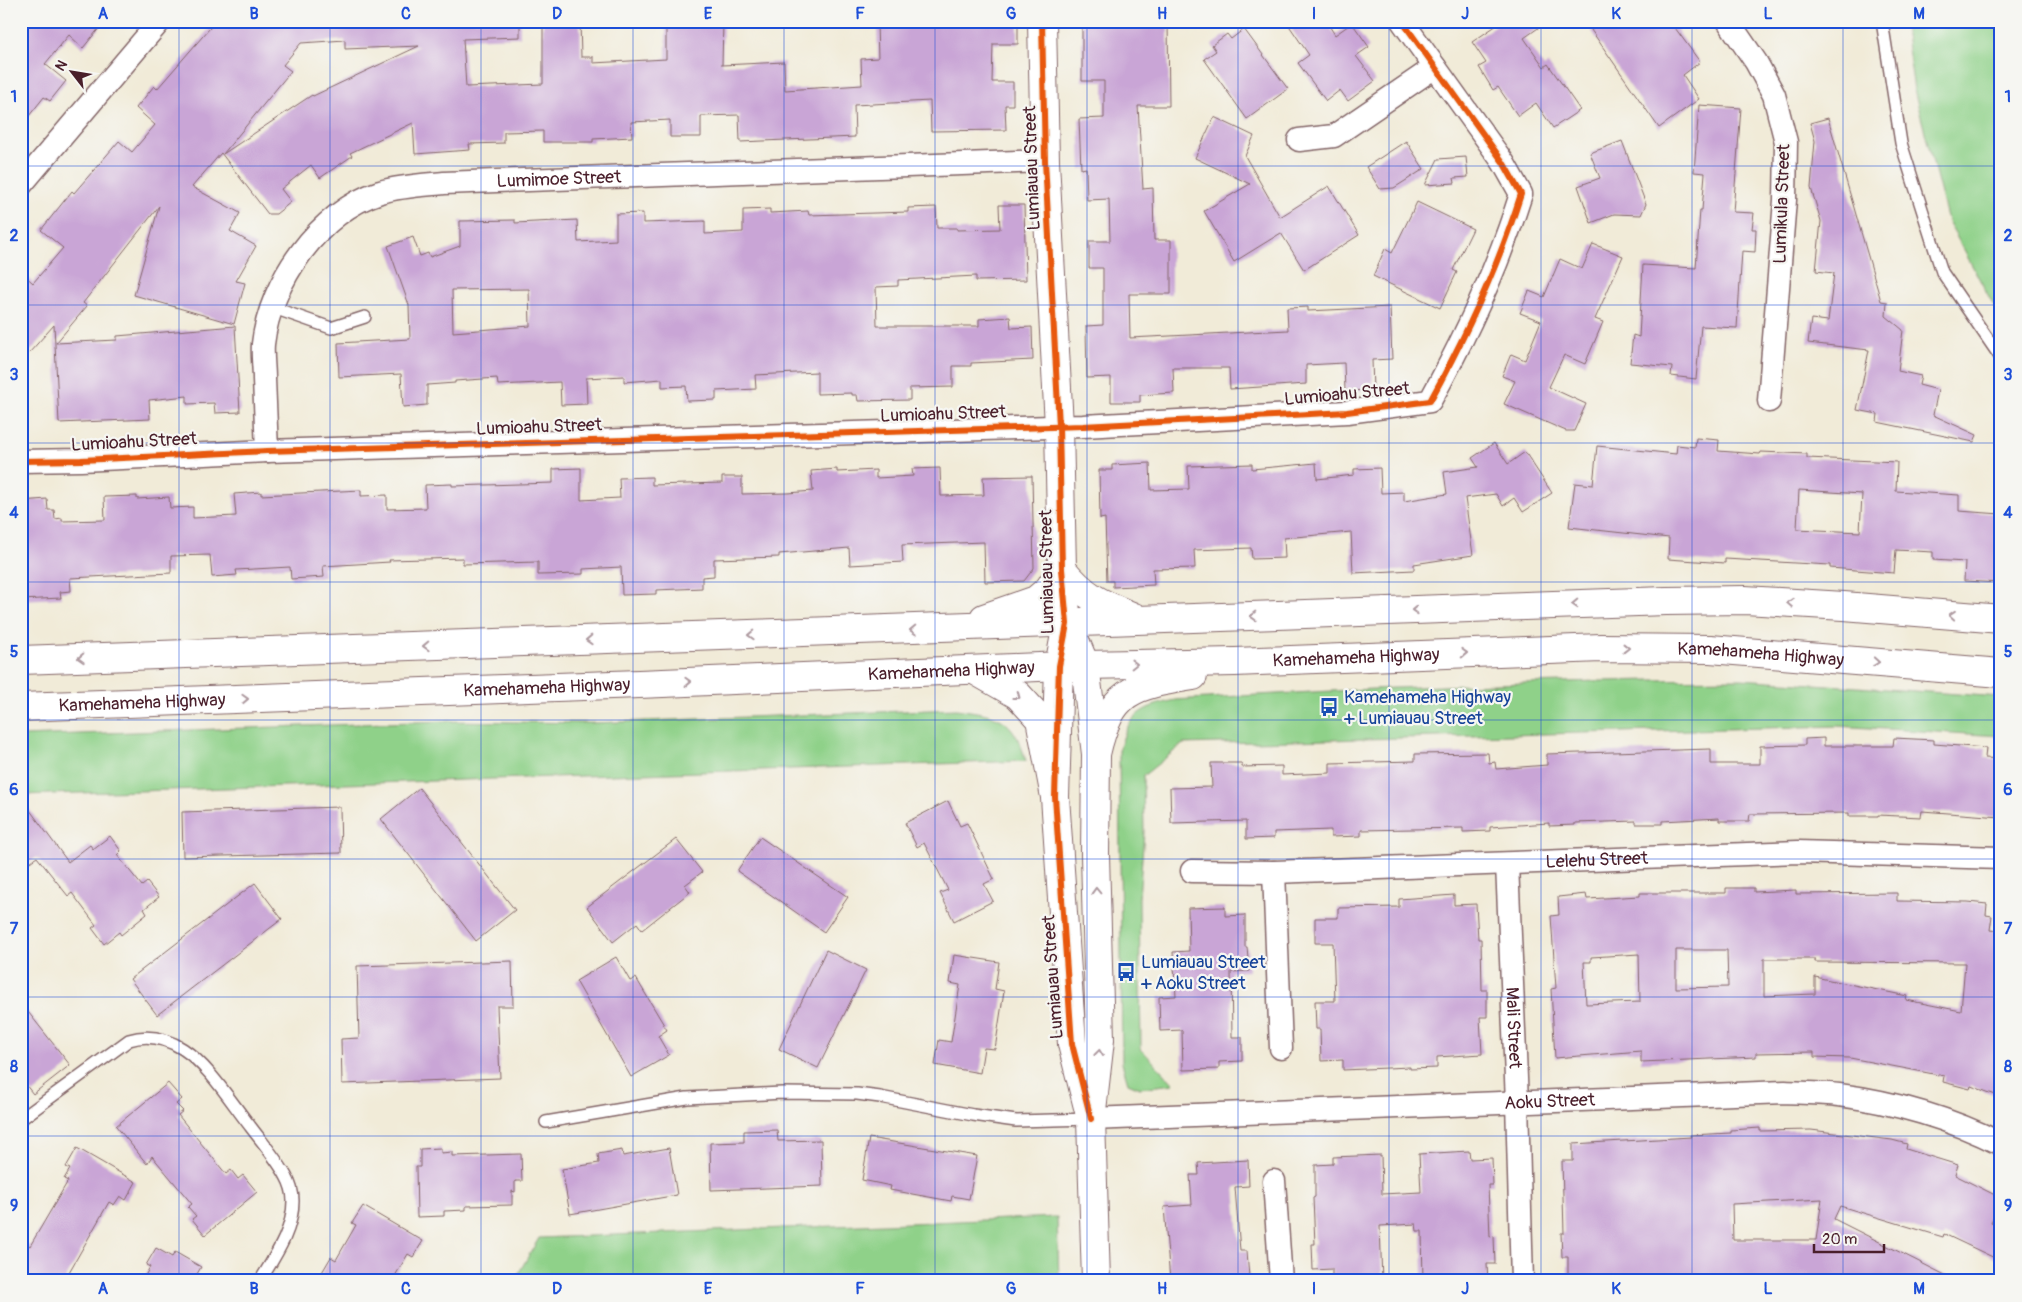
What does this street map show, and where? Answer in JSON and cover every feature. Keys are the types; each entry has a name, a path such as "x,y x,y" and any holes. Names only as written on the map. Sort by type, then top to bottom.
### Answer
{"main road":[{"name":"Lumiauau Street","path":"1042,21 1045,161 1059,426 1062,569 1072,665 1096,754 1095,855 1100,1040 1091,1119 1096,1281"},
{"path":"955,628 1036,600 1049,589 1062,569 1077,587 1089,596 1107,606 1142,620"},
{"path":"21,660 1646,602 1745,600 2001,618"},
{"name":"Kamehameha Highway","path":"21,707 1072,665 1235,662 1592,648 1710,649 2001,673"},
{"path":"1096,754 1102,728 1108,715 1116,704 1133,689 1163,681 1201,675 1235,662"},
{"name":"Lumiauau Street","path":"1072,665 1055,797 1072,1044 1091,1119"},
{"path":"976,670 1018,695 1040,719 1055,797"}],"street":[{"path":"21,185 160,21"},
{"name":"Lumioahu Street","path":"21,461 268,451 1059,426 1347,412 1430,401 1472,321 1488,285 1506,240 1520,194 1503,162 1402,21"},
{"name":"Lumikula Street","path":"1728,21 1756,62 1774,95 1786,142 1785,200 1769,401"},
{"path":"1299,140 1334,136 1435,67"},
{"name":"Lumimoe Street","path":"268,451 263,345 271,306 298,258 314,238 332,220 354,204 380,192 415,185 1045,161"},
{"name":"Lelehu Street","path":"1192,871 1274,872 1798,852 2001,858"},
{"name":"Mali Street","path":"1507,864 1522,1281"},
{"path":"1274,872 1281,1048"},
{"name":"Aoku Street","path":"1091,1119 1785,1092 1839,1095 1886,1104 1938,1118 2001,1144"},
{"path":"1274,1180 1281,1281"}],"lane":[{"path":"1882,21 1901,142 1942,272 2001,358"},
{"path":"271,306 331,328 365,317"},
{"path":"21,1119 129,1040 140,1036 157,1037 184,1049 200,1063 232,1102 266,1147 291,1186 292,1208 286,1233 260,1281"},
{"path":"546,1122 687,1098 782,1093 872,1096 1016,1121 1091,1119"}],"green space":[{"path":"1904,21 2001,21 2001,319 1948,221 1914,90"},
{"path":"1741,679 2001,697 2001,736 1837,726 1183,744 1143,776 1144,832 1139,898 1141,1049 1174,1084 1140,1088 1128,1083 1122,1063 1119,751 1127,729 1137,715 1144,710 1175,700 1316,692 1458,685"},
{"path":"956,709 983,713 1002,720 1016,735 1026,761 21,795 21,736 443,721 592,723"},
{"path":"1057,1217 1059,1281 514,1281 539,1238"}],"building":[{"path":"21,21 105,21 83,48 69,35 45,64 66,81 50,101 44,97 21,126"},
{"path":"216,21 520,21 520,37 463,39 466,87 543,84 543,21 580,21 581,57 593,57 593,63 666,59 666,21 723,21 722,65 784,62 785,90 862,85 861,59 878,58 877,24 938,21 1018,21 1018,44 993,44 992,82 1013,82 1013,105 1005,105 1006,130 931,131 930,101 854,105 855,137 740,142 739,115 701,116 701,137 670,137 670,120 631,122 632,137 593,139 593,142 543,142 543,131 504,132 504,143 469,144 470,150 415,154 413,123 350,153 352,156 320,178 311,165 281,189 291,202 276,214 268,214 221,153 192,187 240,213 230,231 256,246 236,281 245,283 234,324 134,295 159,206 83,303 87,306 56,343 117,340 117,336 235,326 240,412 215,413 214,403 187,404 187,396 149,400 150,419 59,423 54,325 21,362 21,272 33,283 63,248 41,230 72,191 74,193 119,141 132,152 155,125 136,108 154,86 157,89","holes":["345,40 345,49 419,46 312,95 223,154 291,71 283,65 301,43"]},
{"path":"1082,21 1168,21 1169,106 1138,106 1143,189 1153,188 1154,240 1171,240 1171,294 1129,294 1130,338 1288,330 1287,308 1308,307 1308,311 1390,307 1392,359 1372,360 1373,390 1345,391 1344,363 1306,365 1306,384 1230,389 1229,368 1173,368 1174,393 1140,395 1140,402 1111,402 1111,377 1087,378 1086,326 1103,325 1103,268 1089,268 1089,241 1110,241 1109,199 1087,200 1086,168 1081,169 1079,119 1104,118 1104,81 1082,81"},
{"path":"1286,21 1326,21 1335,35 1352,23 1369,47 1356,56 1375,81 1348,101 1340,90 1326,101 1298,63 1309,55"},
{"path":"1503,21 1548,21 1524,38 1544,67 1548,64 1580,110 1553,128 1536,103 1518,116 1498,87 1493,90 1479,67 1486,63 1472,42"},
{"path":"1603,21 1670,21 1700,62 1683,75 1699,99 1659,128 1591,30"},
{"path":"1244,29 1288,89 1247,119 1204,59 1216,51 1212,45 1227,34 1231,39"},
{"path":"1699,105 1741,108 1733,212 1754,213 1752,229 1756,229 1755,252 1742,251 1737,328 1701,326 1696,379 1671,376 1672,367 1630,363 1633,335 1639,337 1643,265 1696,268 1705,173 1694,172"},
{"path":"1214,117 1254,136 1245,156 1280,217 1329,186 1359,235 1304,270 1281,233 1234,262 1204,211 1250,184 1195,158"},
{"path":"1828,118 1881,301 1887,302 1886,316 1903,330 1898,371 1921,376 1919,385 1938,390 1933,415 1977,435 1974,442 1877,422 1878,414 1857,410 1869,350 1808,343 1811,319 1828,321 1834,273 1816,271 1821,221 1811,188 1815,141 1810,123"},
{"path":"1406,141 1424,169 1394,188 1380,189 1366,167"},
{"path":"1622,141 1646,204 1641,215 1614,214 1591,223 1578,186 1600,178 1590,153"},
{"path":"1466,157 1468,177 1454,178 1455,183 1425,185 1438,159"},
{"path":"1417,202 1473,229 1453,270 1457,272 1440,308 1373,276 1385,249 1392,253"},
{"path":"999,205 1024,205 1026,280 976,281 976,276 898,280 898,286 876,287 877,326 979,326 979,319 1010,317 1011,328 1032,327 1033,360 971,363 971,366 953,366 953,387 910,388 910,400 858,401 857,395 852,395 852,393 817,394 817,372 755,375 756,389 716,391 716,400 687,401 686,386 662,387 662,379 624,382 624,376 586,378 587,404 561,405 560,382 498,385 497,378 455,381 455,383 427,385 427,405 403,407 401,374 339,377 338,343 410,339 409,305 388,246 413,237 420,256 428,253 430,257 460,246 460,221 515,220 515,223 577,220 578,242 616,240 616,214 643,213 643,223 705,221 705,234 743,232 743,210 770,209 770,213 808,211 809,215 908,212 908,208 936,207 937,228 957,228 957,230 1000,229","holes":["529,289 530,326 453,332 452,290"]},
{"path":"1593,244 1623,256 1595,319 1603,322 1585,364 1564,355 1549,387 1586,404 1574,431 1566,431 1504,404 1515,381 1502,376 1511,354 1525,360 1541,321 1520,313 1529,291 1544,297 1560,259 1582,269"},
{"path":"1696,438 1719,440 1718,451 1760,454 1761,452 1807,454 1807,458 1897,462 1896,491 1959,495 1959,511 2001,514 2001,583 1964,581 1965,562 1933,560 1933,552 1896,550 1894,573 1830,568 1830,565 1725,559 1725,563 1668,559 1669,538 1569,527 1575,483 1593,485 1597,446 1676,454 1677,445 1695,447","holes":["1799,490 1862,494 1860,532 1797,529"]},
{"path":"1494,443 1508,464 1525,452 1552,493 1523,512 1514,498 1503,506 1496,494 1465,498 1473,555 1414,564 1414,570 1353,573 1351,532 1284,538 1285,558 1252,559 1251,548 1194,550 1195,568 1153,569 1154,585 1113,587 1113,581 1107,581 1105,518 1100,519 1099,470 1112,470 1112,465 1150,463 1151,490 1189,489 1188,466 1252,464 1252,469 1316,463 1317,479 1354,475 1354,469 1380,468 1381,493 1404,492 1404,501 1447,494 1444,472 1478,467 1472,458"},
{"path":"581,468 581,500 620,498 619,478 652,477 652,485 722,483 722,477 742,477 742,494 788,493 813,491 811,471 837,469 837,472 876,470 876,478 913,476 912,469 940,468 941,496 984,495 983,477 1032,476 1034,568 1024,581 985,582 984,542 902,545 903,562 850,565 849,548 779,554 779,557 714,559 714,576 702,577 702,588 656,590 656,594 622,595 621,567 583,569 583,574 538,575 538,562 463,564 463,558 389,560 390,562 323,566 324,577 291,579 290,567 236,570 237,575 212,577 210,555 171,556 171,573 70,578 71,591 60,592 61,598 21,600 21,501 47,499 48,510 54,510 55,519 62,518 62,521 105,520 104,497 137,496 137,499 169,497 170,508 193,507 193,518 236,516 234,494 261,492 261,495 361,490 361,496 387,495 387,509 426,508 425,485 553,483 553,469"},
{"path":"1824,738 1824,746 1893,746 1894,738 1934,740 1934,744 1986,748 1985,758 2001,759 2001,817 1922,811 1921,817 1849,816 1849,813 1750,814 1749,821 1719,821 1719,818 1662,821 1662,824 1636,824 1636,821 1575,823 1575,825 1549,826 1549,823 1490,827 1490,831 1463,832 1463,828 1361,830 1361,836 1331,837 1331,830 1274,832 1274,838 1246,839 1246,821 1171,823 1170,788 1212,787 1211,763 1242,763 1242,767 1282,766 1282,775 1330,773 1330,763 1415,761 1415,754 1488,753 1489,763 1495,762 1496,769 1547,765 1547,754 1711,749 1711,764 1760,764 1760,746 1805,745 1805,739"},
{"path":"419,788 515,910 476,941 381,819"},
{"path":"21,798 68,862 90,845 93,849 110,836 121,851 117,855 142,886 147,882 159,897 144,909 147,914 121,935 119,932 104,944 92,928 96,925 72,893 68,896 37,857 21,868"},
{"path":"948,801 960,826 967,823 994,879 984,884 993,901 954,921 940,893 948,890 924,843 917,847 905,823"},
{"path":"340,807 341,853 183,857 182,812"},
{"path":"760,837 848,897 824,932 737,871"},
{"path":"676,839 702,872 685,885 690,892 642,930 637,923 613,942 587,907"},
{"path":"255,883 282,919 157,1015 130,979"},
{"path":"1726,888 1754,888 1754,892 1796,890 1796,894 1897,893 1897,901 1987,904 1986,915 1992,916 1990,930 2001,931 1998,980 2001,981 2001,1097 1971,1086 1970,1089 1943,1082 1944,1076 1850,1058 1814,1057 1814,1052 1756,1053 1756,1057 1641,1062 1641,1051 1555,1058 1551,989 1556,988 1551,916 1559,915 1558,897 1586,894 1587,899 1640,896 1640,893 1726,893","holes":["1676,950 1727,950 1728,987 1676,988","1639,954 1640,1002 1586,1004 1584,962 1591,962 1591,957","1764,959 1815,959 1815,962 1965,963 1961,1011 1906,1000 1907,996 1815,977 1815,994 1764,996"]},
{"path":"1454,895 1454,905 1476,904 1478,939 1481,939 1482,990 1487,990 1487,1017 1480,1017 1482,1054 1437,1057 1437,1068 1410,1069 1410,1067 1343,1070 1343,1060 1321,1061 1320,1029 1316,1029 1315,1001 1335,1001 1333,943 1315,943 1315,918 1338,918 1338,908 1399,907 1399,899"},
{"path":"1225,907 1225,916 1245,915 1245,947 1247,947 1249,971 1231,972 1232,1037 1242,1037 1242,1061 1219,1062 1219,1069 1183,1070 1182,1030 1160,1031 1159,997 1176,996 1173,952 1189,951 1188,908"},
{"path":"826,950 866,970 818,1068 779,1049"},
{"path":"954,955 999,962 995,989 1004,991 995,1049 984,1048 980,1073 935,1065 939,1040 951,1042 960,985 950,983"},
{"path":"616,957 630,981 636,978 667,1030 658,1036 669,1055 631,1077 576,981"},
{"path":"512,961 513,1006 497,1006 500,1078 342,1084 341,1039 359,1038 357,966"},
{"path":"21,1003 70,1065 33,1094 21,1079"},
{"path":"168,1083 182,1099 176,1104 183,1111 178,1115 226,1174 231,1170 238,1179 243,1175 257,1192 205,1235 192,1219 196,1216 188,1207 192,1204 152,1156 147,1164 116,1126"},
{"path":"1760,1128 1760,1131 1811,1130 1892,1140 1907,1144 1906,1149 1958,1165 1955,1175 2001,1198 2001,1202 1991,1222 2001,1227 2001,1261 1944,1234 1943,1237 1840,1206 1834,1219 1957,1281 1568,1281 1568,1257 1562,1257 1561,1233 1564,1233 1562,1161 1573,1161 1573,1144 1691,1137 1690,1135 1731,1133 1731,1130","holes":["1822,1199 1816,1240 1733,1240 1732,1204"]},
{"path":"777,1130 778,1141 821,1140 822,1186 711,1190 710,1143 744,1142 744,1131"},
{"path":"869,1138 977,1156 969,1199 952,1196 951,1201 890,1190 891,1186 862,1180"},
{"path":"77,1148 136,1182 126,1200 120,1196 114,1205 109,1202 64,1281 21,1281 21,1241 30,1246 68,1181 64,1179 70,1169 66,1167"},
{"path":"441,1148 441,1153 452,1152 452,1156 521,1154 522,1181 515,1181 515,1192 512,1191 512,1205 466,1206 466,1210 444,1211 444,1216 417,1217 416,1167 420,1167 420,1149"},
{"path":"669,1148 677,1195 570,1214 562,1169 599,1163 598,1154 622,1150 623,1156"},
{"path":"1469,1151 1470,1159 1492,1158 1493,1185 1488,1185 1490,1237 1494,1236 1495,1264 1487,1264 1488,1281 1423,1281 1422,1231 1417,1231 1416,1224 1380,1226 1382,1281 1332,1281 1332,1269 1313,1270 1312,1244 1315,1244 1313,1198 1315,1197 1315,1165 1333,1164 1333,1157 1381,1155 1382,1194 1421,1192 1419,1154"},
{"path":"1248,1160 1249,1186 1235,1187 1240,1251 1247,1251 1249,1277 1170,1281 1164,1207 1192,1205 1190,1175 1199,1175 1198,1163"},
{"path":"363,1206 423,1241 413,1257 408,1254 392,1281 331,1281 321,1274 331,1257 336,1260 356,1225 352,1223"},
{"path":"156,1248 172,1257 175,1252 201,1267 193,1281 142,1281 150,1267 146,1265"}],"cycle path":[{"path":"1042,21 1045,161 1059,426 1062,569 1067,624 1059,666 1055,797 1072,1044 1091,1119"},
{"path":"21,461 267,451 1083,426 1347,412 1430,401 1457,351 1481,300 1521,194 1503,162 1402,21"}],"place":[{"name":"Kamehameha Highway + Lumiauau Street","path":"1329,707"},
{"name":"Lumiauau Street + Aoku Street","path":"1126,972"}]}
